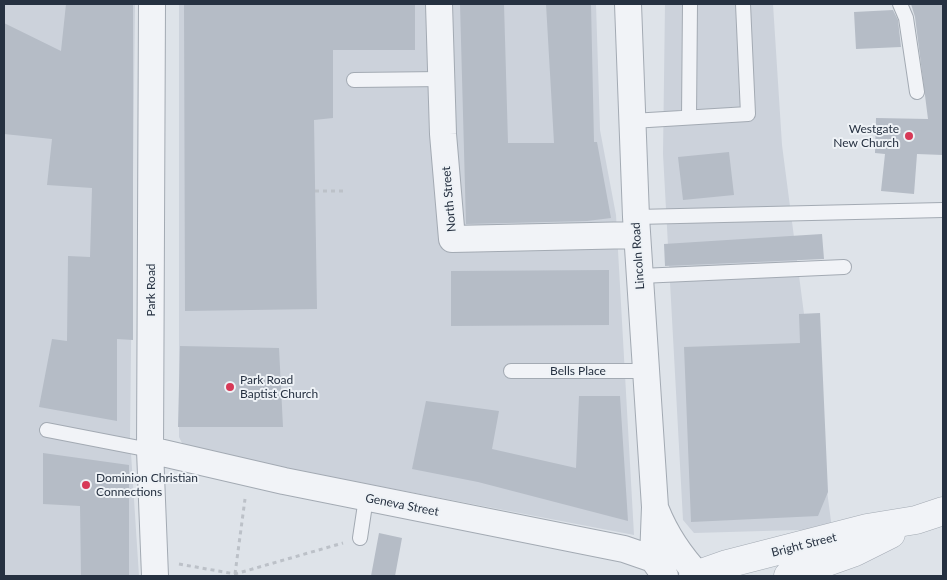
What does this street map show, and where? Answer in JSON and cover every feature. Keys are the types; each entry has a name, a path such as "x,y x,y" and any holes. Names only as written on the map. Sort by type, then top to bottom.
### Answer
{"street":[{"name":"Park Road","path":"152,4 150,450 154,568"},
{"name":"North Street","path":"439,4 452,239 636,226"},
{"name":"Lincoln Road","path":"628,4 636,226 659,568"},
{"name":"Geneva Street","path":"150,450 366,498 624,549 659,568"},
{"name":"Lincoln Road","path":"655,507 663,526 696,575"},
{"name":"Bright Street","path":"696,575 867,528 916,520 943,511"},
{"name":"Bright Street","path":"788,576 855,552 916,520"}],"lane":[{"path":"689,117 690,4"},
{"path":"632,122 748,114 743,4"},
{"path":"900,4 906,18 917,92"},
{"path":"354,80 442,79"},
{"path":"636,226 943,210"},
{"path":"640,276 844,267"},
{"name":"Bells Place","path":"510,371 646,371"},
{"path":"47,430 150,450"},
{"path":"360,538 366,498"}],"path":[{"path":"315,191 346,191"},
{"path":"235,575 249,473"},
{"path":"154,568 235,575 360,538"}],"shaded area":[{"path":"4,4 135,4 130,438 139,576 4,576"},
{"path":"179,4 596,4 600,130 616,215 634,535 185,449 179,437"},
{"path":"665,4 773,4 782,145 832,529 694,533 683,520 663,154"}],"building":[{"path":"66,4 133,4 133,340 117,339 117,421 39,407 52,339 67,341 68,256 90,257 92,188 47,185 52,139 4,134 4,23 61,51"},
{"path":"184,4 415,4 415,50 333,50 333,118 314,120 317,309 185,311"},
{"path":"460,4 504,4 508,143 554,143 546,4 591,4 594,142 597,142 611,218 587,221 466,224"},
{"path":"911,4 943,4 943,155 917,154 914,194 881,191 885,154 875,153 876,118 928,119 915,17"},
{"path":"893,10 898,20 901,47 856,49 854,12"},
{"path":"729,152 734,195 683,200 678,157"},
{"path":"822,234 824,259 665,266 664,244"},
{"path":"609,270 609,325 451,326 451,271"},
{"path":"820,313 828,492 818,516 691,522 684,347 800,343 799,314"},
{"name":"Park Road Baptist Church","path":"180,346 279,348 283,427 178,427"},
{"path":"579,396 620,396 628,521 478,482 412,469 426,401 499,411 492,449 576,468"},
{"path":"43,453 129,465 129,576 81,576 80,506 43,504"},
{"path":"379,533 402,538 395,576 371,576"}],"place":[{"name":"Westgate New Church","path":"909,136"},
{"name":"Park Road Baptist Church","path":"230,387"},
{"name":"Dominion Christian Connections","path":"86,485"}]}
